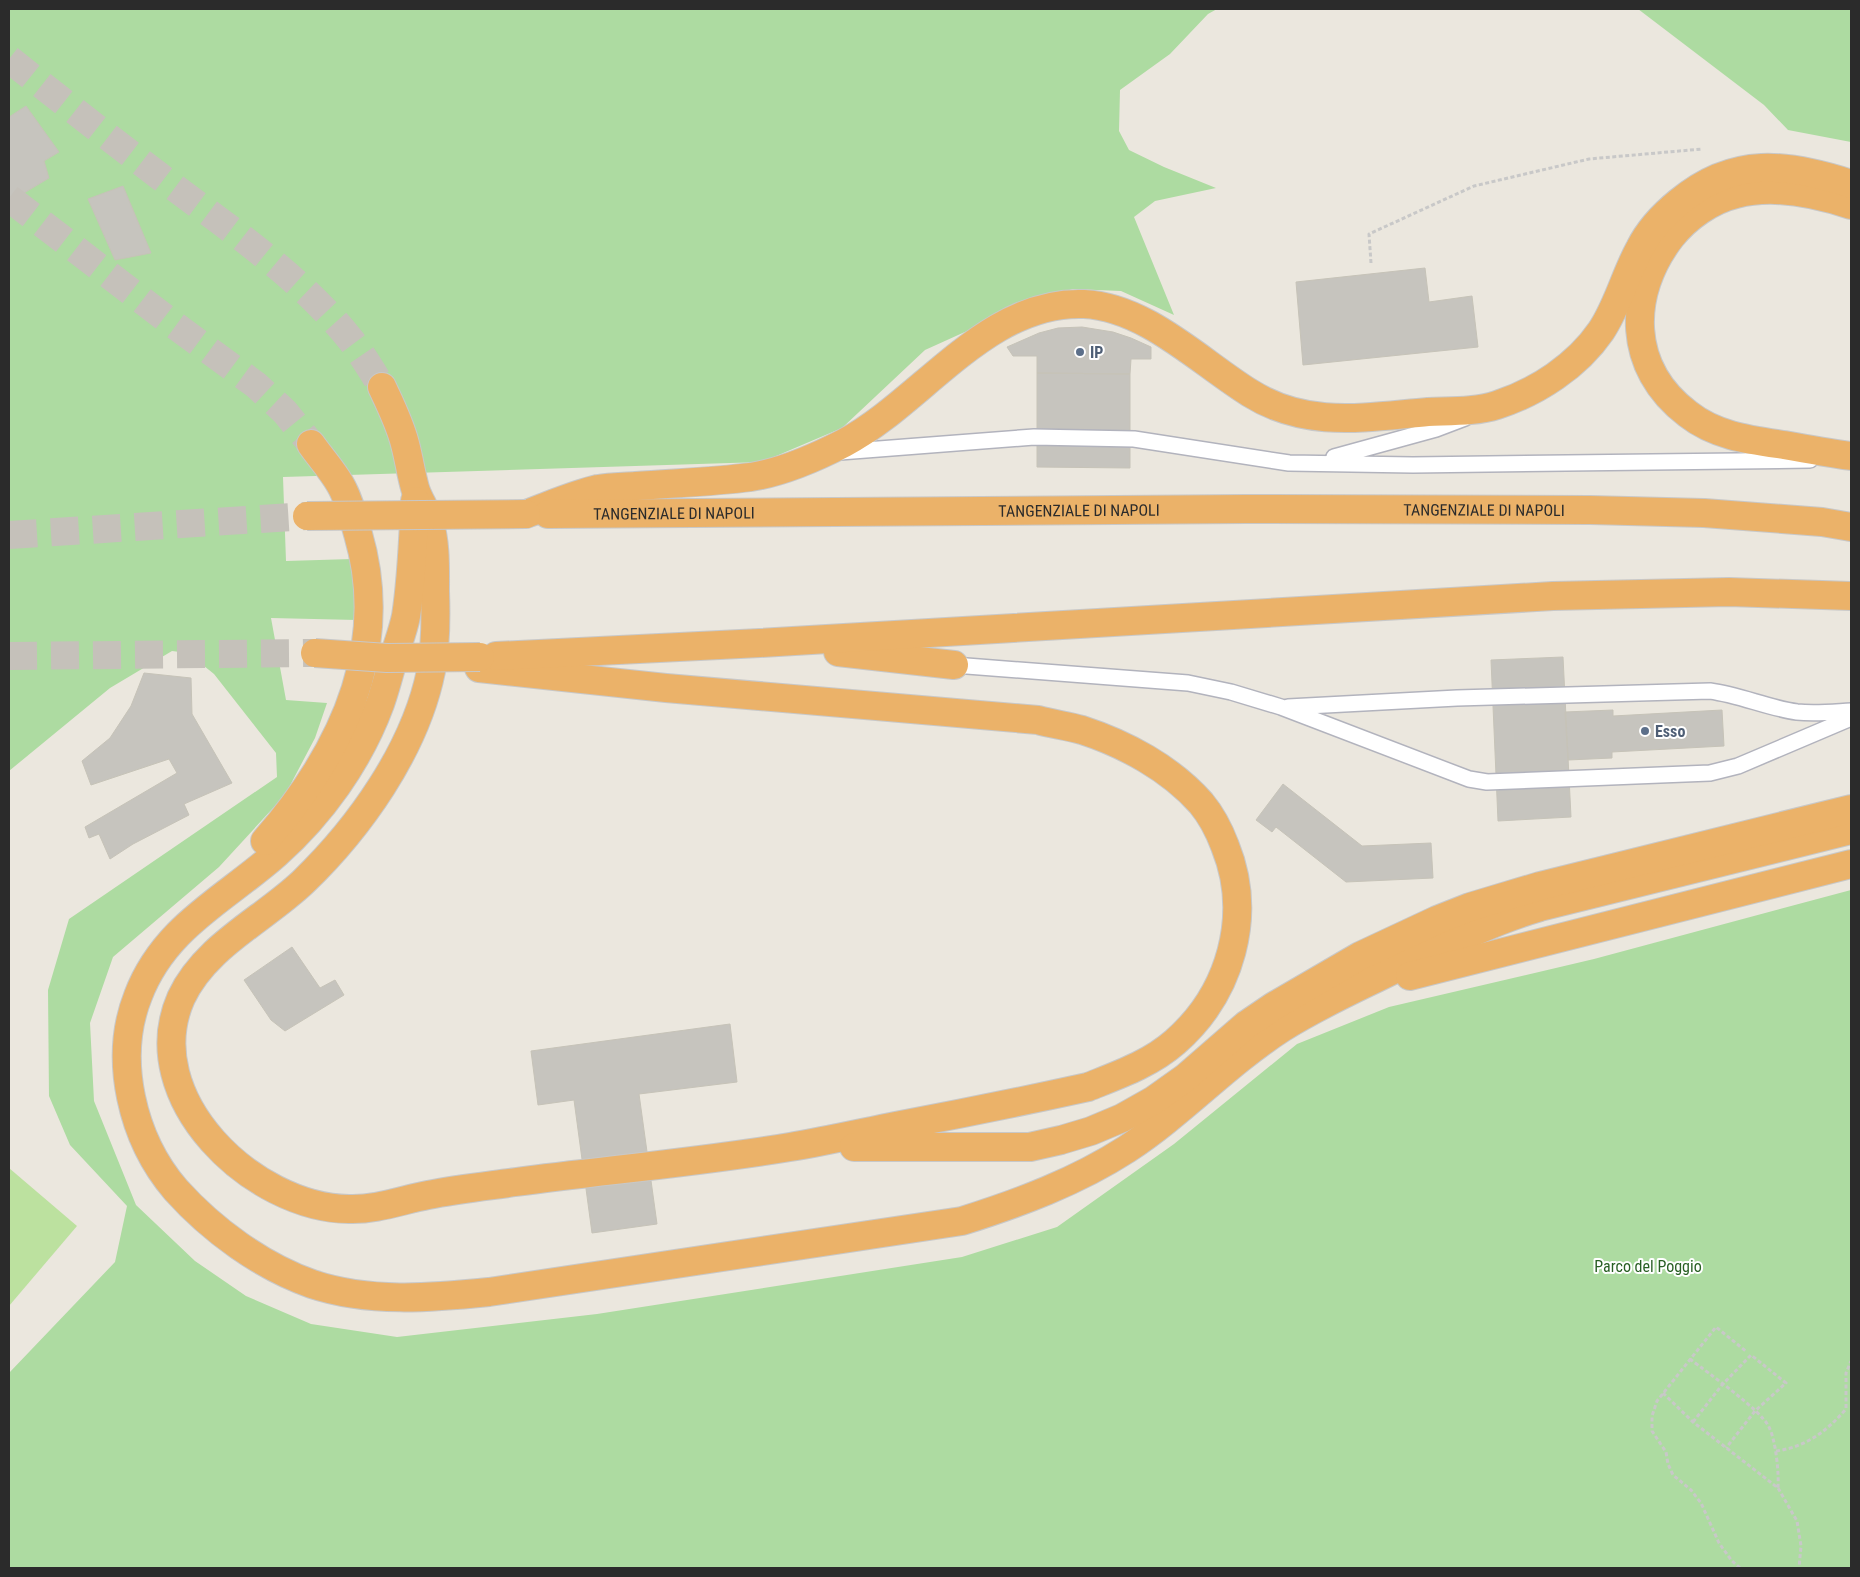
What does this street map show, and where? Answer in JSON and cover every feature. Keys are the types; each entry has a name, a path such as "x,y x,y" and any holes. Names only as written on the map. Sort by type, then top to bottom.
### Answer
{"highway":[{"path":"526,514 598,489 751,477 780,470 815,457 847,441 890,412 976,342 1009,321 1035,311 1058,306 1085,304 1113,310 1138,320 1186,347 1254,396 1283,409 1314,417 1346,418 1492,407 1518,397 1544,383 1566,368 1584,352 1601,330 1615,306 1640,248 1652,228 1668,211 1708,181 1734,171 1761,167 1790,168 1851,184"},
{"path":"1851,206 1811,194 1782,190 1754,190 1735,194 1715,202 1689,219 1678,229 1659,253 1649,272 1639,319 1641,340 1655,380 1670,398 1688,414 1711,428 1734,437 1851,458"},
{"path":"315,653 387,658 480,663 666,688 1038,720 1081,730 1115,743 1147,759 1177,781 1200,803 1217,827 1230,858 1237,890 1237,923 1232,952 1221,980 1206,1005 1195,1022 1174,1042 1149,1060 1088,1087 791,1147 451,1190 372,1208 349,1210 316,1206 285,1193 253,1176 224,1154 204,1132 186,1104 175,1072 170,1044 180,1001 190,982 212,956 300,885 343,839 367,808 389,774 423,700 431,671 435,635 435,556 430,521 415,490 401,432 382,387"},
{"path":"222,898 290,813 324,761 355,694 364,660 370,618 368,579 361,544 350,508 340,484 310,444"},
{"path":"415,490 411,570 405,619 381,703 369,731 330,796 305,825 277,853 222,898 188,922 166,946 148,971 128,1025 126,1058 131,1094 141,1131 156,1161 176,1189 208,1221 236,1244 272,1265 312,1284 354,1294 397,1298 442,1297 962,1221 1035,1196 1076,1178 1126,1149 1167,1120 1246,1054 1280,1029 1316,1007 1505,917 1851,830"},
{"name":"TANGENZIALE DI NAPOLI","path":"307,516 1245,509 1580,510 1704,513 1822,522 1851,527"},
{"path":"480,663 760,644 1553,596 1728,592 1851,596"},
{"path":"760,644 954,664"},
{"path":"791,1147 1030,1147 1091,1131 1122,1118 1154,1100 1185,1078 1246,1025 1274,1006 1360,956 1437,920 1494,899 1540,886 1851,809"},
{"path":"1316,1007 1390,982 1462,962 1851,864"}],"lane":[{"path":"1316,462 1436,429 1492,407"},
{"path":"815,457 849,450 1034,437 1134,439 1289,463 1413,465 1851,458"},
{"path":"954,664 1188,683 1231,692 1281,707 1469,779 1487,782 1710,773 1738,766 1851,718"},
{"path":"1281,707 1457,698 1710,691 1730,693 1795,712 1817,714 1851,711"}],"path":[{"path":"1371,263 1368,234 1474,186 1589,159 1707,149"},
{"path":"1740,1568 1732,1561 1719,1543 1701,1503 1691,1490 1673,1475 1668,1464 1666,1452 1652,1431 1652,1416 1656,1401 1716,1327 1747,1352"},
{"path":"1693,1422 1722,1385 1751,1355 1786,1382 1755,1411 1726,1448"},
{"path":"1690,1359 1755,1411 1769,1426 1776,1450 1776,1464 1779,1476 1778,1488"},
{"path":"1776,1450 1794,1448 1810,1440 1834,1423 1846,1409 1846,1373 1851,1361"},
{"path":"1663,1393 1693,1422 1778,1488 1797,1521 1801,1546 1799,1568"}],"green space":[{"name":"Parco del Poggio","path":"9,9 1217,9 1208,14 1170,54 1120,90 1119,131 1129,150 1164,167 1216,188 1155,201 1134,217 1174,315 1121,291 1073,289 1010,306 967,331 925,350 842,428 762,462 283,477 286,561 352,559 357,620 271,618 286,700 327,703 315,738 285,795 219,867 113,957 90,1023 94,1101 136,1205 195,1261 246,1296 311,1324 397,1337 597,1314 962,1257 1057,1227 1174,1144 1297,1044 1389,1007 1594,959 1851,890 1851,1568 9,1568 9,1373 115,1262 127,1206 70,1145 49,1096 48,990 69,919 277,777 276,753 214,674 188,653 172,651 110,688 9,771"},
{"path":"1638,9 1851,9 1851,142 1788,130 1764,105"},
{"path":"9,1168 77,1226 9,1306"}],"building":[{"path":"26,106 59,152 44,161 49,178 9,202 9,117"},
{"path":"123,186 151,253 115,260 88,199"},
{"path":"1425,268 1429,302 1472,296 1478,347 1303,365 1296,282"},
{"name":"IP","path":"1082,327 1113,332 1151,347 1151,359 1131,359 1130,374 1037,373 1037,356 1013,356 1007,347 1039,333 1058,328"},
{"path":"1037,373 1130,374 1130,468 1037,467"},
{"path":"1563,657 1571,817 1498,821 1491,660"},
{"path":"144,673 191,678 192,714 232,783 184,804 189,815 133,844 110,859 99,834 89,838 85,827 177,773 169,759 91,785 82,761 110,738 131,706"},
{"name":"Esso","path":"1613,710 1613,716 1722,710 1724,746 1612,752 1612,758 1568,760 1565,712"},
{"path":"1283,784 1362,846 1431,843 1433,878 1346,882 1276,827 1272,832 1256,820"},
{"path":"292,947 320,988 335,980 344,995 285,1031 271,1020 244,980"},
{"path":"730,1024 737,1082 639,1094 657,1224 592,1233 574,1100 538,1105 531,1051"}],"tunnel":[{"path":"9,59 284,272 329,315 350,339 382,387"},
{"path":"9,198 256,385 285,412 311,444"},
{"path":"9,535 307,516"},
{"path":"9,656 315,653"}],"place":[{"name":"IP","path":"1080,352"},
{"name":"Esso","path":"1645,731"}]}
